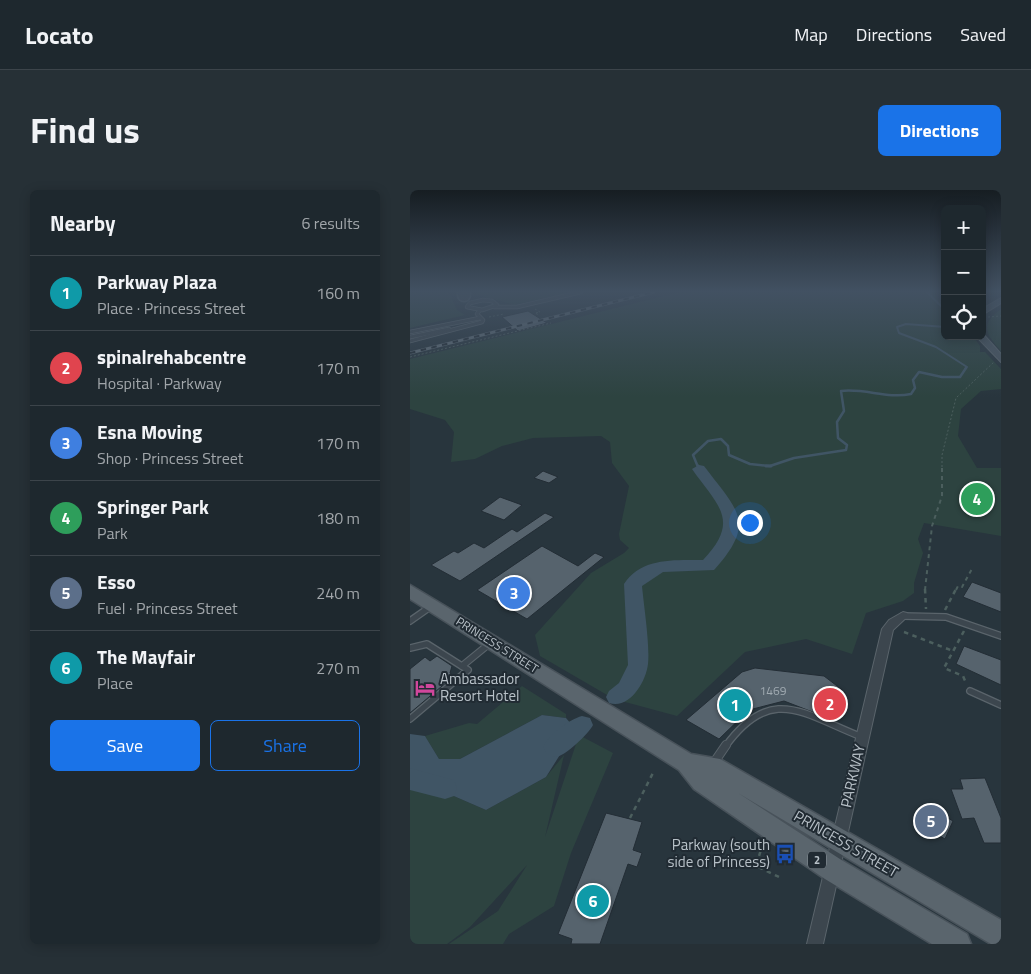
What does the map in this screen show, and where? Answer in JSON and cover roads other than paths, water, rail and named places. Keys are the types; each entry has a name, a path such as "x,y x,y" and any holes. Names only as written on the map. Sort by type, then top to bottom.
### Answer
{"main road":[{"path":"983,340 999,358"},
{"name":"PRINCESS STREET","path":"410,591 687,763 702,782 834,870 957,944"},
{"name":"PRINCESS STREET","path":"687,763 712,766 1001,935"}],"street":[{"name":"PARKWAY","path":"815,944 834,870 839,839 888,629 892,622 903,616"}],"lane":[{"path":"410,332 426,327"},
{"path":"410,337 460,327"},
{"path":"410,341 456,328"},
{"path":"410,621 432,605"},
{"path":"903,616 942,617 1001,636"},
{"path":"462,666 492,642"},
{"path":"410,648 427,644 468,670 410,719"},
{"path":"970,691 1001,705"},
{"path":"712,766 728,740 757,712 784,706 862,737"}],"water":[{"path":"542,715 566,718 572,725 573,734 546,777 486,810 410,777 410,734 425,736 439,759 460,759"}],"waterway":[{"path":"897,327 899,333 936,347 966,368"},
{"path":"770,466 794,458 846,450 847,445 838,438 837,422 844,411 841,391 850,390 893,395 911,394 915,388 913,380 919,372 942,377 960,377 966,368"},
{"path":"698,467 693,455 708,441 721,439 728,446 729,455 750,464 770,466"},
{"path":"617,697 627,689 638,665 633,584 642,576 659,567 677,565 708,566 729,539 732,528 727,507 699,469"},
{"path":"555,747 582,725"},
{"path":"410,779 445,788"}],"railway":[{"path":"410,353 513,327"}],"place":[{"name":"Springer Park","path":"977,499"},
{"name":"Esna Moving","path":"514,593"},
{"name":"Ambassador Resort Hotel","path":"425,688"},
{"name":"spinalrehabcentre","path":"830,704"},
{"name":"Parkway Plaza","path":"735,705"},
{"name":"Esso","path":"931,821"},
{"name":"Parkway (south side of Princess)","path":"785,854"},
{"name":"The Mayfair","path":"593,901"}]}
